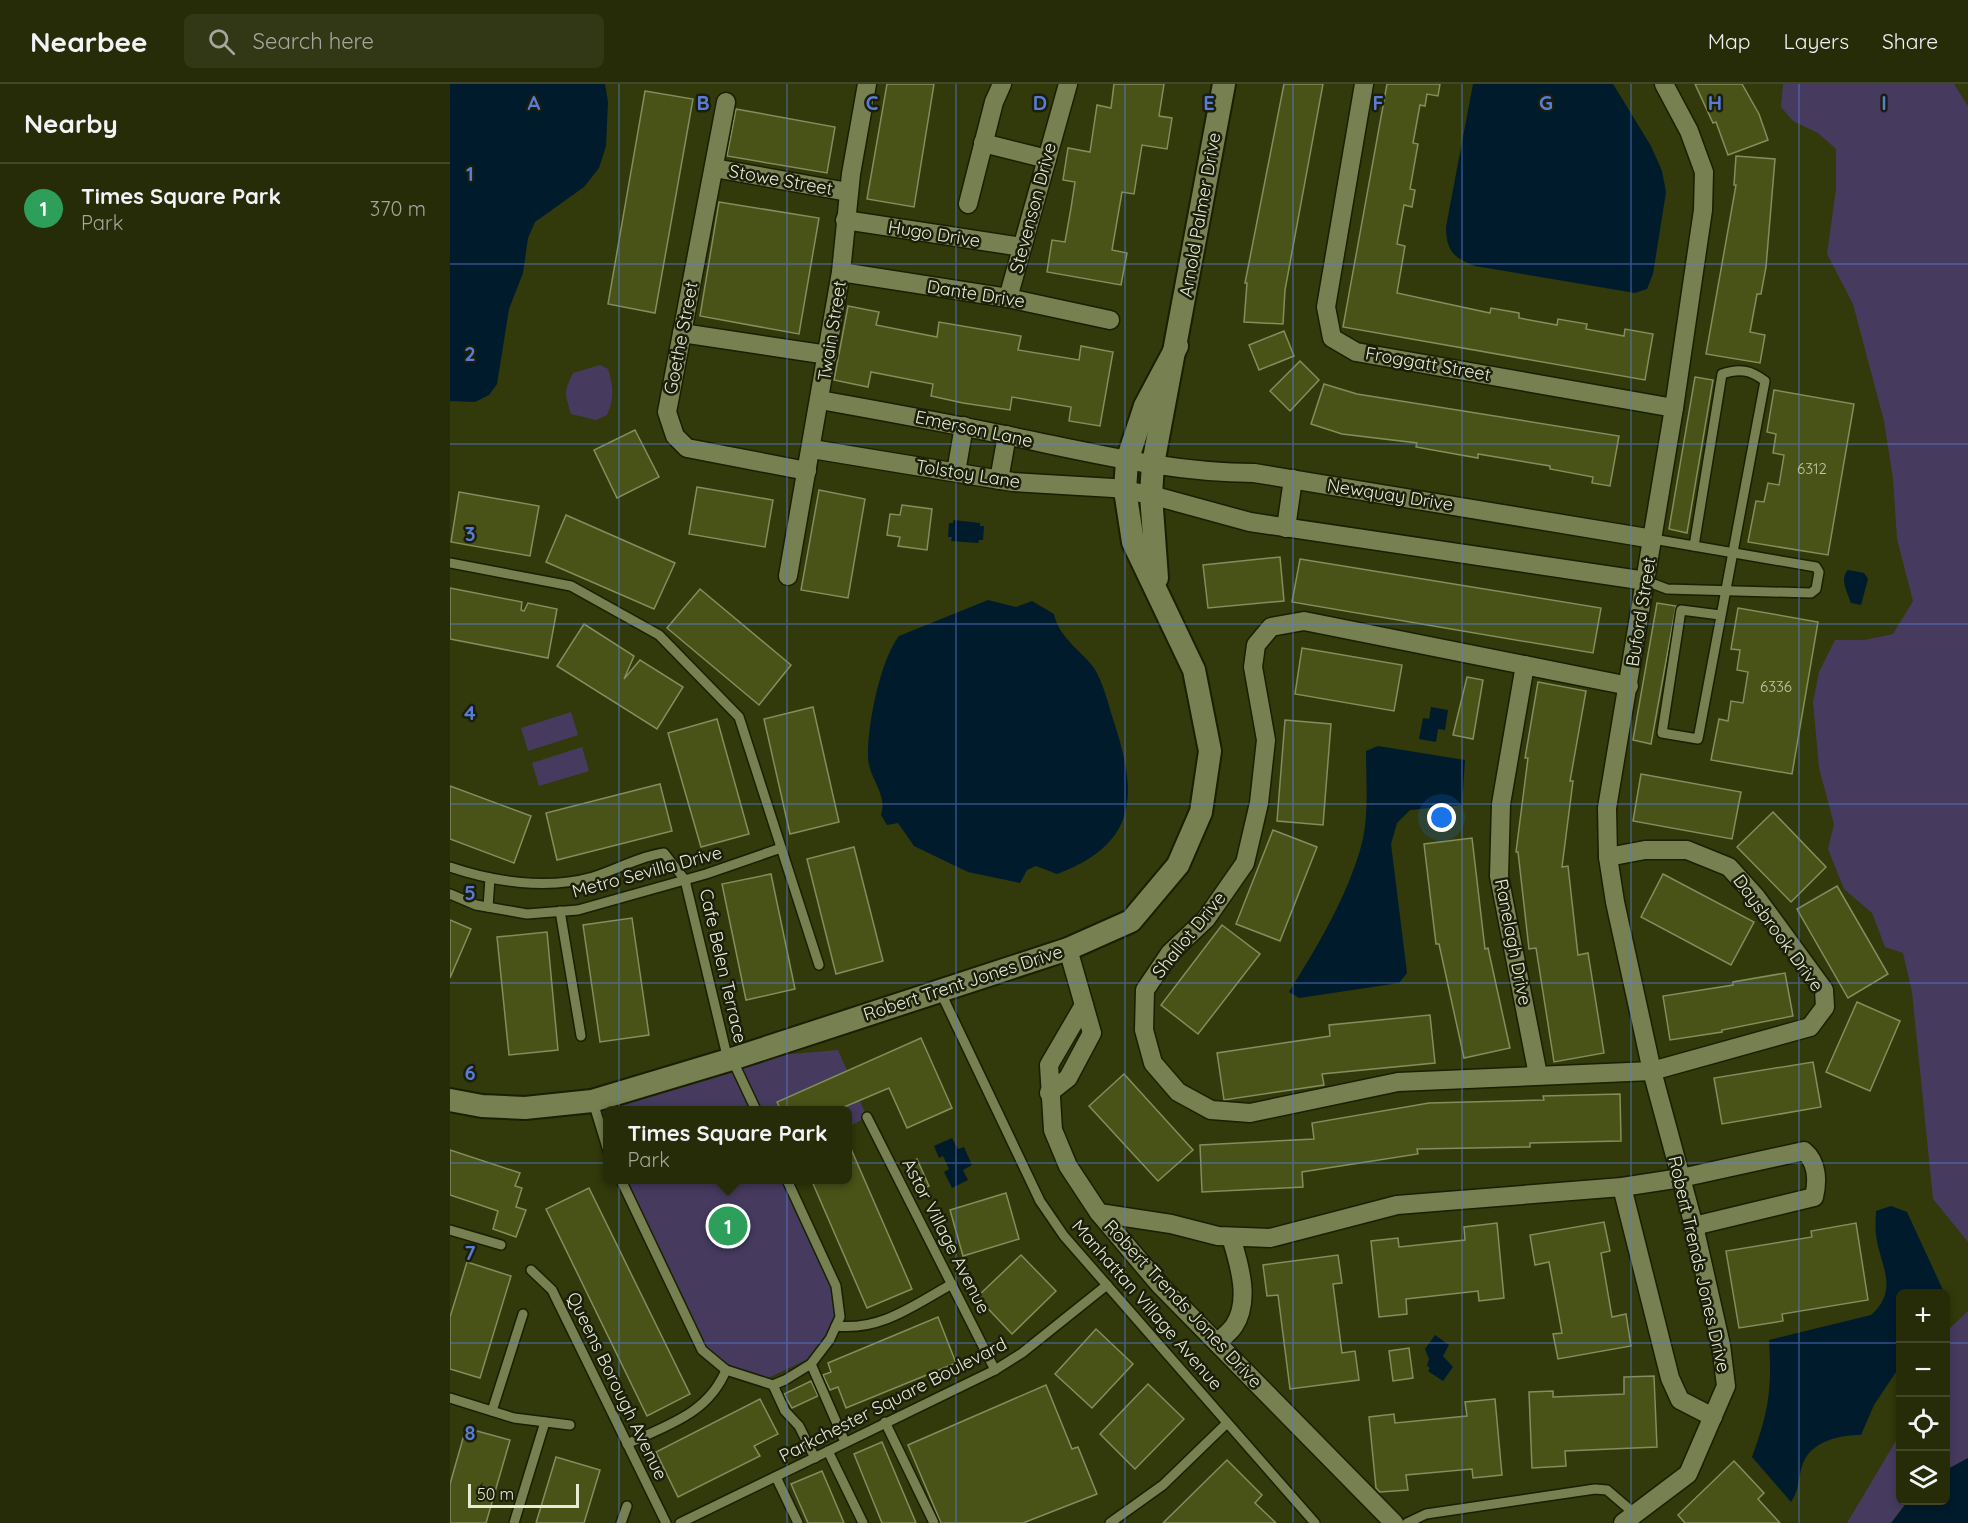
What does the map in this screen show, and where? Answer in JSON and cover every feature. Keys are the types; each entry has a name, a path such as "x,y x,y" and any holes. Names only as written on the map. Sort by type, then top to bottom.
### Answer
{"street":[{"name":"Twain Street","path":"788,576 828,355 841,272 849,192 867,84"},
{"path":"968,204 994,102 1002,84"},
{"name":"Stevenson Drive","path":"1008,298 1068,84"},
{"name":"Arnold Palmer Drive","path":"1151,495 1153,464 1177,346 1224,84"},
{"name":"Froggatt Street","path":"1364,84 1326,307 1332,338 1356,352 1674,408"},
{"name":"Buford Street","path":"1664,84 1689,131 1704,172 1703,210 1653,539 1607,808 1608,857 1652,1071 1671,1145"},
{"name":"Goethe Street","path":"726,102 667,412 675,436 687,448 807,471"},
{"path":"983,143 1047,159"},
{"name":"Stowe Street","path":"714,168 849,192"},
{"name":"Hugo Drive","path":"845,220 1022,247"},
{"name":"Dante Drive","path":"841,272 1008,298 1110,320"},
{"path":"682,333 828,355"},
{"name":"Arnold Palmer Drive","path":"1127,461 1146,406 1177,346"},
{"name":"Emerson Lane","path":"820,400 964,426 1127,461"},
{"path":"956,472 964,426"},
{"path":"999,480 1007,435"},
{"name":"Tolstoy Lane","path":"812,449 999,480 1125,490"},
{"name":"Newquay Drive","path":"1127,461 1206,473 1254,473 1653,539"},
{"name":"Robert Trent Jones Drive","path":"450,1100 482,1106 525,1108 592,1101 940,991 1068,948 1131,921 1178,865 1201,812 1210,751 1194,670 1133,542 1125,490 1127,461"},
{"path":"1286,528 1293,479"},
{"path":"1125,490 1250,522 1646,581"},
{"name":"Robert Trent Jones Drive","path":"1151,495 1153,546 1160,600"},
{"name":"Shallot Drive","path":"1629,686 1304,621 1271,627 1257,645 1253,667 1266,740 1259,803 1245,863 1206,919 1170,953 1145,990 1144,1029 1153,1063 1178,1092 1211,1110 1250,1113 1398,1082 1652,1071"},
{"name":"Ranelagh Drive","path":"1525,665 1500,804 1499,876 1538,1075"},
{"name":"Daysbrook Drive","path":"1608,857 1645,850 1687,850 1729,867 1756,897 1824,990 1825,1007 1810,1028 1652,1071"},
{"path":"1048,1092 1068,1078 1092,1033 1068,948"},
{"name":"Robert Trends Jones Drive","path":"1084,1005 1049,1065 1048,1092 1053,1130 1068,1166 1099,1213 1160,1285 1394,1523"},
{"path":"1058,1050 1077,1061"},
{"name":"Robert Trends Jones Drive","path":"1634,1520 1688,1474 1726,1386 1721,1345 1694,1226 1671,1145"},
{"path":"1099,1213 1231,1237 1270,1238 1397,1204 1622,1186 1681,1178 1804,1151 1812,1157 1817,1183 1814,1197 1694,1226"},
{"path":"1622,1186 1670,1378 1680,1400 1713,1417"},
{"path":"1216,1343 1235,1325 1243,1296 1239,1263 1231,1237"}],"lane":[{"path":"1694,546 1722,374 1736,369 1755,374 1765,381 1734,553 1724,589 1720,615 1698,739 1662,733 1681,610 1720,615"},
{"path":"1646,581 1667,589 1811,593 1816,589 1819,572 1816,567 1653,539"},
{"path":"450,563 571,586 659,635 739,717 819,964"},
{"name":"Metro Sevilla Drive","path":"450,894 488,907 526,914 578,910 685,880 781,848"},
{"path":"450,867 514,882 553,882 590,878 664,853 685,880"},
{"path":"488,907 490,878"},
{"name":"Cafe Belen Terrace","path":"685,880 730,1059 754,1106"},
{"path":"560,911 581,1036"},
{"name":"Manhattan Village Avenue","path":"940,991 1040,1201 1064,1236 1315,1523"},
{"path":"592,1101 603,1135"},
{"name":"Astor Village Avenue","path":"867,1117 995,1370"},
{"path":"623,1184 702,1350 726,1370 772,1385 811,1364 830,1339 840,1317 836,1286 789,1184"},
{"path":"450,1230 501,1245"},
{"name":"Queens Borough Avenue","path":"531,1270 552,1290 666,1523"},
{"path":"836,1326 857,1328 878,1324 952,1284"},
{"name":"Parkchester Square Boulevard","path":"680,1523 995,1370 1022,1353 1107,1285"},
{"path":"492,1411 523,1314"},
{"path":"811,1364 846,1442"},
{"path":"627,1444 700,1408 720,1387 726,1370"},
{"path":"772,1385 785,1411 799,1426 815,1458"},
{"path":"451,1400 514,1418 570,1425"},
{"path":"514,1523 544,1422"},
{"path":"885,1422 934,1523"},
{"path":"1110,1523 1163,1485 1227,1423"},
{"path":"828,1451 863,1523"},
{"path":"776,1477 798,1523"},
{"path":"1407,1523 1426,1514 1595,1489 1613,1494 1634,1520"},
{"path":"621,1523 627,1506"}],"shaded area":[{"path":"1783,84 1954,84 1968,106 1968,1242 1933,1199 1912,992 1903,953 1885,947 1872,913 1844,889 1828,849 1834,824 1819,768 1813,702 1819,672 1835,640 1864,640 1893,634 1913,601 1897,539 1893,479 1884,421 1853,304 1827,254 1836,189 1836,149 1818,133 1793,121 1781,107"},
{"path":"600,365 608,369 612,386 612,398 607,415 596,420 571,414 566,393 573,373"},
{"path":"571,712 578,735 528,751 521,728"},
{"path":"582,747 589,771 539,786 532,763"},
{"path":"838,1050 867,1117 852,1125 852,1106 603,1106 603,1125 592,1101 732,1059"},
{"path":"629,1184 789,1184 836,1286 840,1317 810,1358 760,1382 702,1350"},
{"path":"1968,1311 1968,1458 1950,1468 1950,1343 1950,1328"},
{"path":"1896,1441 1896,1505 1905,1505 1891,1523 1847,1523"}],"water":[{"path":"450,84 605,84 608,102 606,146 599,168 584,187 535,222 528,238 523,273 509,309 497,384 489,395 475,402 450,401"},
{"path":"1473,84 1613,84 1651,146 1662,171 1666,192 1653,274 1647,289 1635,293 1475,266 1462,260 1453,252 1446,235 1446,227"},
{"path":"953,520 980,523 980,526 984,526 983,540 979,540 978,543 951,541 952,537 948,537 949,523 953,523"},
{"path":"1848,570 1864,573 1868,579 1861,605 1851,603 1846,591 1844,578"},
{"path":"988,600 1016,607 1032,601 1054,614 1060,630 1094,668 1100,680 1121,746 1126,770 1128,793 1125,813 1117,831 1104,847 1084,862 1057,874 1036,866 1027,870 1020,883 968,872 914,846 898,823 887,825 881,815 882,800 871,773 868,758 876,694 886,661 899,636"},
{"path":"1431,707 1448,710 1445,730 1438,729 1436,742 1419,739 1423,718 1429,719"},
{"path":"1378,746 1465,760 1462,805 1410,810 1397,823 1391,844 1407,973 1399,983 1299,998 1289,992 1331,921 1356,863 1366,821 1366,751"},
{"path":"952,1138 958,1149 964,1147 972,1165 963,1170 968,1180 952,1188 944,1172 949,1169 943,1156 939,1158 934,1146"},
{"path":"1891,1206 1907,1212 1943,1289 1896,1289 1896,1372 1874,1405 1861,1435 1844,1436 1826,1441 1818,1445 1806,1457 1796,1494 1791,1502 1752,1457 1768,1400 1769,1340 1871,1315 1880,1305 1885,1296 1886,1277 1876,1235 1876,1211"},
{"path":"1435,1335 1449,1345 1443,1356 1453,1367 1443,1381 1428,1371 1430,1368 1427,1366 1429,1359 1425,1349"},
{"path":"1968,1458 1968,1523 1891,1523 1905,1505 1950,1505 1950,1468"}],"building":[{"path":"887,84 934,84 914,207 867,199"},
{"path":"1114,84 1164,84 1159,116 1172,118 1167,149 1142,145 1134,194 1122,192 1112,250 1127,253 1121,285 1047,272 1052,240 1065,242 1071,208 1075,182 1063,180 1068,148 1090,152 1097,105 1111,108"},
{"path":"1284,84 1323,84 1285,290 1283,324 1244,322 1247,283 1245,283"},
{"path":"1387,84 1440,84 1438,96 1427,94 1425,106 1420,105 1413,143 1418,144 1410,189 1415,190 1412,207 1404,205 1397,244 1405,246 1397,293 1490,313 1491,308 1519,313 1519,318 1557,325 1558,319 1587,324 1586,329 1624,336 1625,329 1653,334 1645,380 1343,327"},
{"path":"1695,84 1742,84 1759,114 1768,140 1728,155 1716,122 1713,123"},
{"path":"645,91 693,99 655,313 608,304"},
{"path":"736,109 835,127 827,173 727,156"},
{"path":"1736,156 1775,159 1766,267 1761,294 1757,294 1750,332 1765,335 1760,363 1706,354 1736,185 1734,185"},
{"path":"719,202 819,218 799,334 700,316"},
{"path":"848,306 879,312 876,325 937,337 939,322 1021,336 1018,350 1079,360 1081,346 1113,352 1100,426 1069,421 1071,407 1012,397 1010,410 963,403 931,396 933,384 871,372 868,387 834,380"},
{"path":"1284,331 1294,356 1259,370 1249,345"},
{"path":"1300,361 1319,380 1290,411 1270,391"},
{"path":"1695,377 1713,380 1687,533 1669,529"},
{"path":"1324,384 1357,394 1619,436 1610,486 1592,483 1593,477 1550,469 1550,466 1478,454 1478,458 1416,447 1417,443 1342,434 1311,424"},
{"path":"1774,390 1854,404 1828,555 1748,542 1756,501 1764,502 1768,483 1779,485 1784,455 1773,453 1776,434 1767,432"},
{"path":"635,430 659,477 617,498 594,450"},
{"path":"697,487 773,500 765,547 689,534"},
{"path":"819,490 865,499 848,598 801,590"},
{"path":"459,492 539,506 530,556 451,542"},
{"path":"902,505 932,509 927,550 898,546 900,537 887,535 890,514 900,515"},
{"path":"566,515 675,563 654,609 546,562"},
{"path":"1280,557 1284,601 1208,608 1203,565"},
{"path":"1300,559 1601,608 1593,653 1292,602"},
{"path":"450,588 522,602 521,610 524,611 528,603 557,609 548,658 450,639"},
{"path":"700,589 791,665 759,705 667,628"},
{"path":"1657,603 1676,606 1651,744 1633,740"},
{"path":"1738,608 1818,622 1792,774 1711,760 1719,719 1728,721 1731,701 1743,703 1748,672 1737,670 1740,650 1731,649"},
{"path":"584,624 634,656 624,679 640,660 683,687 657,729 557,666"},
{"path":"1302,648 1402,665 1394,711 1295,694"},
{"path":"1467,677 1483,680 1473,739 1453,735"},
{"path":"1538,682 1586,691 1570,781 1573,781 1562,867 1568,866 1578,955 1588,953 1604,1053 1554,1062 1536,948 1529,949 1518,852 1516,852 1528,758 1525,758"},
{"path":"813,707 839,822 790,834 764,719"},
{"path":"717,719 749,834 701,847 668,733"},
{"path":"1285,720 1331,724 1323,825 1277,821"},
{"path":"1641,774 1741,792 1732,839 1633,821"},
{"path":"660,784 672,831 557,860 546,813"},
{"path":"450,786 531,816 514,863 450,839"},
{"path":"1773,812 1826,867 1791,902 1737,847"},
{"path":"1273,830 1317,847 1280,941 1236,924"},
{"path":"1472,838 1485,949 1488,948 1510,1048 1464,1058 1439,944 1436,944 1424,844"},
{"path":"854,847 883,961 836,974 807,859"},
{"path":"771,874 795,989 746,1000 722,884"},
{"path":"1663,874 1754,922 1731,965 1641,917"},
{"path":"1837,886 1888,974 1848,998 1797,909"},
{"path":"632,918 649,1035 600,1042 583,925"},
{"path":"450,920 471,929 450,978"},
{"path":"1222,925 1260,954 1198,1034 1161,1005"},
{"path":"547,932 558,1050 509,1055 497,937"},
{"path":"1785,973 1793,1016 1722,1030 1722,1032 1670,1040 1663,996 1733,985 1733,982"},
{"path":"1857,1002 1900,1021 1870,1091 1826,1072"},
{"path":"1430,1015 1435,1063 1322,1074 1324,1085 1224,1100 1217,1053 1330,1036 1329,1025"},
{"path":"921,1038 952,1108 907,1128 889,1088 846,1106 779,1106 777,1102"},
{"path":"1813,1062 1821,1107 1722,1124 1714,1078"},
{"path":"1124,1074 1193,1150 1158,1181 1089,1106"},
{"path":"1620,1094 1621,1141 1530,1143 1530,1147 1417,1149 1418,1154 1302,1172 1303,1187 1202,1192 1200,1145 1314,1139 1312,1123 1429,1103 1544,1100 1543,1096"},
{"path":"450,1150 520,1173 515,1186 522,1188 516,1207 526,1210 516,1237 493,1229 498,1211 450,1195"},
{"path":"852,1151 912,1289 867,1308 813,1184 852,1184"},
{"path":"917,1159 929,1186 918,1191 906,1164"},
{"path":"589,1188 690,1394 647,1416 546,1209"},
{"path":"1006,1193 1019,1239 963,1256 950,1210"},
{"path":"1604,1222 1610,1251 1601,1253 1612,1317 1626,1314 1631,1346 1558,1359 1553,1334 1562,1333 1549,1262 1535,1265 1530,1235"},
{"path":"1497,1223 1504,1298 1479,1301 1478,1291 1406,1299 1407,1314 1379,1317 1371,1241 1398,1238 1399,1247 1465,1240 1464,1227"},
{"path":"1856,1223 1868,1300 1782,1314 1783,1321 1739,1328 1726,1251 1812,1237 1811,1231"},
{"path":"1021,1255 1056,1291 1012,1334 977,1297"},
{"path":"1338,1255 1342,1283 1333,1284 1342,1353 1355,1351 1359,1380 1290,1389 1278,1295 1267,1296 1263,1265"},
{"path":"467,1262 511,1276 480,1378 450,1369 450,1317"},
{"path":"938,1317 956,1363 846,1408 838,1387 830,1390 823,1375 831,1372 828,1363"},
{"path":"1096,1329 1133,1364 1092,1408 1055,1374"},
{"path":"1409,1348 1413,1378 1393,1381 1389,1351"},
{"path":"1654,1376 1657,1447 1565,1451 1566,1466 1532,1468 1529,1392 1553,1391 1553,1397 1624,1394 1624,1377"},
{"path":"811,1381 818,1396 792,1408 784,1394"},
{"path":"1148,1384 1184,1419 1135,1469 1100,1434"},
{"path":"1046,1385 1072,1449 1078,1447 1097,1494 1023,1523 941,1523 908,1445"},
{"path":"760,1399 778,1434 754,1446 760,1456 678,1497 656,1452"},
{"path":"1495,1399 1502,1475 1473,1478 1472,1469 1406,1475 1408,1490 1380,1492 1376,1488 1369,1417 1394,1414 1395,1423 1467,1416 1465,1402"},
{"path":"466,1428 510,1440 486,1523 450,1523 450,1484"},
{"path":"882,1442 916,1523 882,1523 854,1454"},
{"path":"556,1457 600,1470 584,1523 536,1523"},
{"path":"1227,1460 1262,1495 1255,1503 1276,1523 1163,1523"},
{"path":"1734,1461 1764,1493 1758,1499 1780,1523 1685,1523 1678,1515"},
{"path":"822,1471 844,1523 808,1523 791,1484"}],"place":[{"name":"Times Square Park","path":"728,1226"}]}
